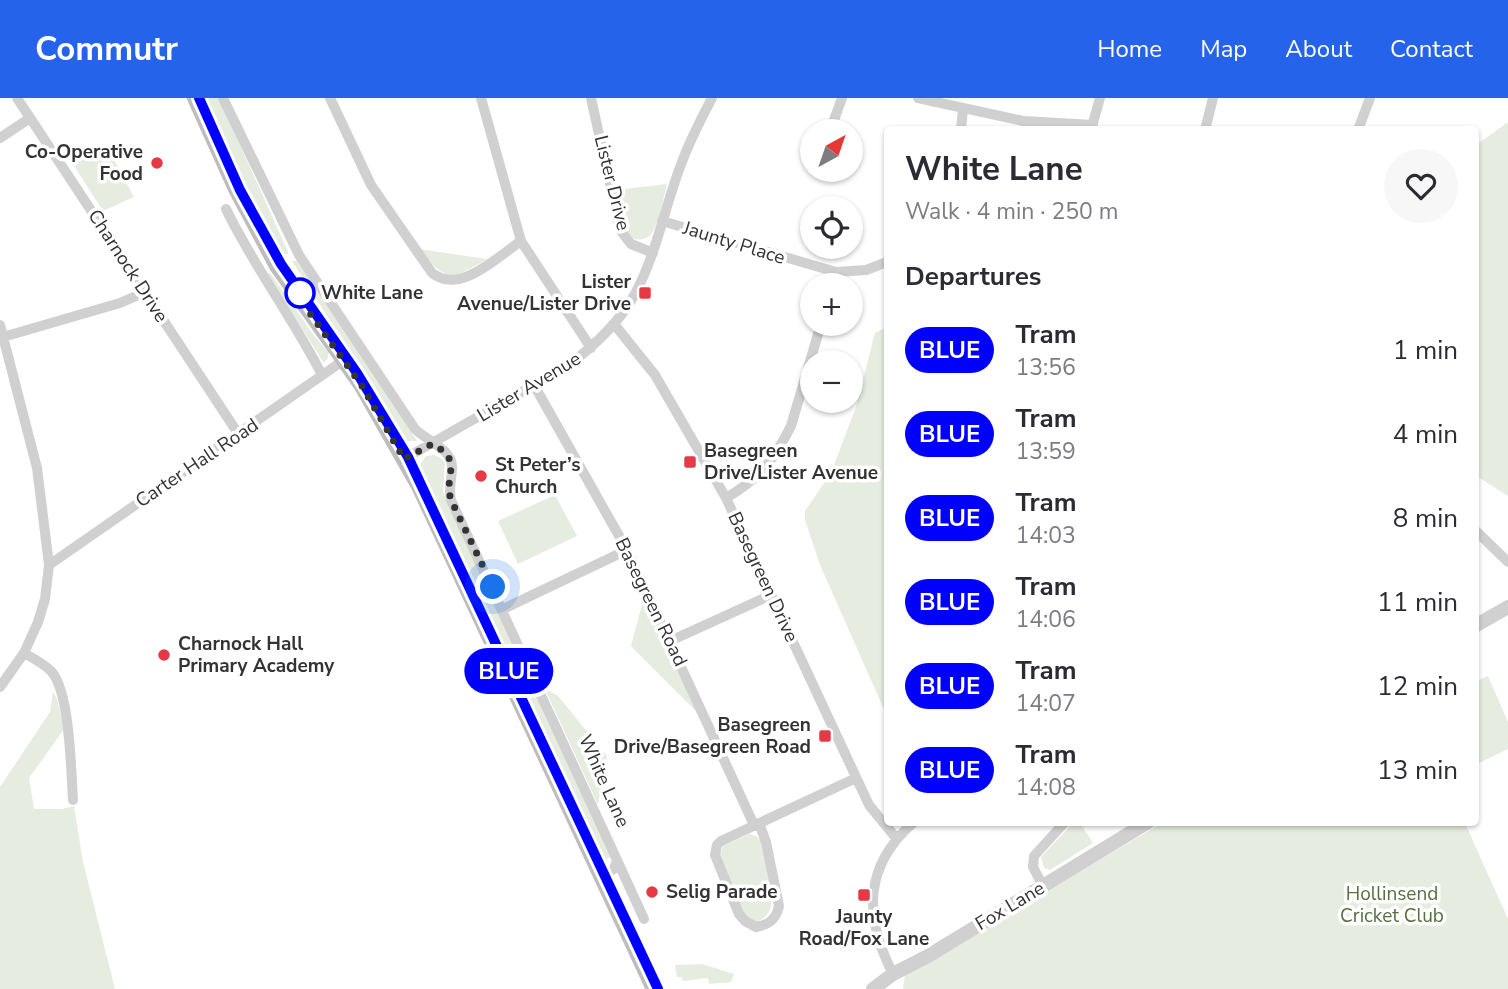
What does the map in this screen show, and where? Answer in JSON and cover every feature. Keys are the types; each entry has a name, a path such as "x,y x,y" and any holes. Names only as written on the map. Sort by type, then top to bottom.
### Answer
{"main road":[{"path":"195,98 262,239 309,314 373,403 404,459 446,543 654,989"}],"street":[{"name":"Charnock Drive","path":"17,98 239,435"},
{"name":"White Lane","path":"223,98 299,255 415,429 432,444 443,449 451,459 448,490 451,500 644,919"},
{"path":"330,98 371,185 432,273 439,279 465,279 521,241"},
{"path":"481,98 521,241 591,348"},
{"name":"Lister Drive","path":"591,98 620,230 631,244 653,253"},
{"name":"Lister Avenue","path":"404,459 569,365 591,348 614,324 634,295 653,253 682,162 712,98"},
{"path":"834,119 842,98"},
{"path":"918,98 1023,121 1080,126"},
{"path":"1092,126 1100,98"},
{"path":"1206,126 1213,98"},
{"path":"1359,126 1370,98"},
{"path":"961,126 963,109"},
{"path":"0,138 30,118"},
{"path":"226,209 242,243 298,329 322,376"},
{"name":"Jaunty Place","path":"662,221 836,272 866,270 884,263"},
{"path":"0,687 24,653 43,609 49,565 37,468 1,331 120,303 145,292"},
{"name":"Basegreen Drive","path":"614,324 655,375 726,499 869,806 884,824"},
{"path":"726,499 752,482 763,471 783,441 791,426 817,336"},
{"name":"Carter Hall Road","path":"49,565 344,360"},
{"name":"Basegreen Road","path":"534,386 627,550 756,824 766,842 778,912 770,923 755,927 745,922 739,914 715,850 721,841 756,824 856,778"},
{"path":"1479,534 1508,562"},
{"path":"503,609 627,550"},
{"path":"670,641 771,595"},
{"path":"1479,624 1508,607"},
{"path":"24,653 52,672 58,682 68,734 73,800"},
{"name":"Basegreen Drive","path":"886,826 896,838"},
{"path":"894,974 881,951 873,909 873,889 878,871 896,838 910,826"},
{"path":"1043,886 1033,867 1034,856 1061,826"},
{"name":"Fox Lane","path":"873,989 1141,826"},
{"path":"600,877 614,869 617,860"}],"green space":[{"path":"203,98 219,98 289,254 283,254 240,180"},
{"path":"1508,122 1508,496 1479,478 1479,143"},
{"path":"108,149 134,197 103,211 71,161"},
{"path":"667,184 652,233 643,239 630,236 620,213 616,190"},
{"path":"419,249 487,259 465,271 450,275 436,268"},
{"path":"292,261 297,261 417,441 407,441"},
{"path":"270,273 328,352 324,363 267,274"},
{"path":"884,328 884,709 820,565 805,520 805,511 831,473 854,413 863,413 863,380 875,333"},
{"path":"434,455 445,463 443,492 448,504 610,857 600,863 419,472 426,456"},
{"path":"555,495 577,536 518,564 498,521"},
{"path":"644,597 697,712 631,646"},
{"path":"1488,676 1508,722 1508,749 1479,763 1479,680"},
{"path":"545,689 558,696 607,756 598,805"},
{"path":"53,692 64,729 29,778 34,809 74,806 83,862 115,989 0,989 0,787 50,712"},
{"path":"1070,826 1082,826 1093,843 1050,870 1044,868 1041,857"},
{"name":"Hollinsend Cricket Club","path":"1157,826 1466,826 1508,919 1508,989 903,989 905,974"},
{"path":"749,834 761,841 772,900 770,910 764,918 754,922 743,913 720,854 724,845"},
{"path":"702,964 734,974 731,982 709,984 708,978 683,981 681,977 677,977 675,965"}],"tram line":[{"path":"199,98 240,190 281,264 357,373 408,457 658,989"},
{"name":"BLUE","path":"199,98 240,190 281,264 375,400 408,457 658,989"}],"place":[{"name":"Co-Operative Food","path":"157,163"},
{"name":"White Lane","path":"300,293"},
{"name":"Lister Avenue/Lister Drive","path":"645,293"},
{"name":"Basegreen Drive/Lister Avenue","path":"690,462"},
{"name":"St Peter’s Church","path":"481,476"},
{"name":"Charnock Hall Primary Academy","path":"164,655"},
{"name":"Basegreen Drive/Basegreen Road","path":"825,736"},
{"name":"Selig Parade","path":"652,892"},
{"name":"Jaunty Road/Fox Lane","path":"864,895"}],"route":[{"path":"300,293 299,298 309,314 362,386 404,459 432,444 448,454 452,465 448,490 451,500 493,587"}]}
